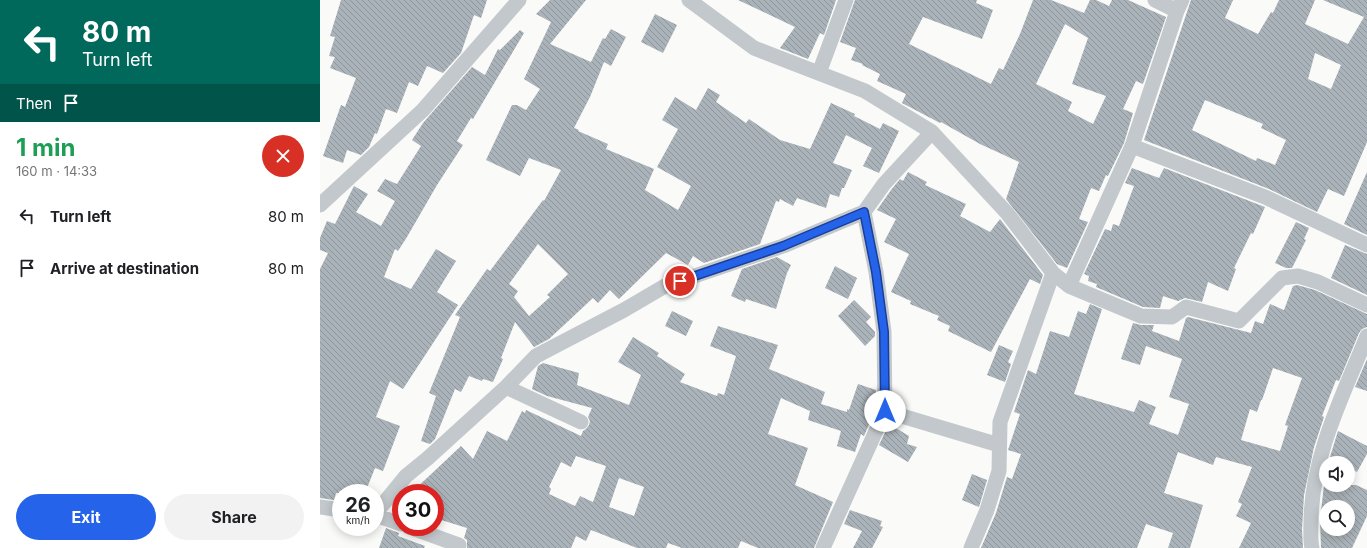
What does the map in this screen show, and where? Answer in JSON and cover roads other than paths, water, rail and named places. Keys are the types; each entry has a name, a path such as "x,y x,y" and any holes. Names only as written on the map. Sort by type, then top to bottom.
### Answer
{"street":[{"path":"320,206 422,110 519,0"},
{"path":"689,0 754,48 865,91 932,132 1007,213 1053,273 1069,286 1141,316 1172,317 1186,307 1239,321 1282,278 1298,276 1318,282 1367,305"},
{"path":"818,73 846,0"},
{"path":"1069,286 1132,146 1179,6 1155,0"},
{"path":"384,504 406,476 506,387 536,356 624,310 665,286 783,246 864,212 884,184 932,132"},
{"path":"1132,146 1264,197 1367,245"},
{"path":"823,548 885,411 884,332 876,272 864,212"},
{"path":"971,548 986,510 998,471 1000,422 1053,273"},
{"path":"1312,548 1312,503 1317,471 1328,432 1367,336"},
{"path":"506,387 581,422"},
{"path":"885,411 999,445"},
{"path":"320,507 332,509"},
{"path":"434,536 459,545"}]}
